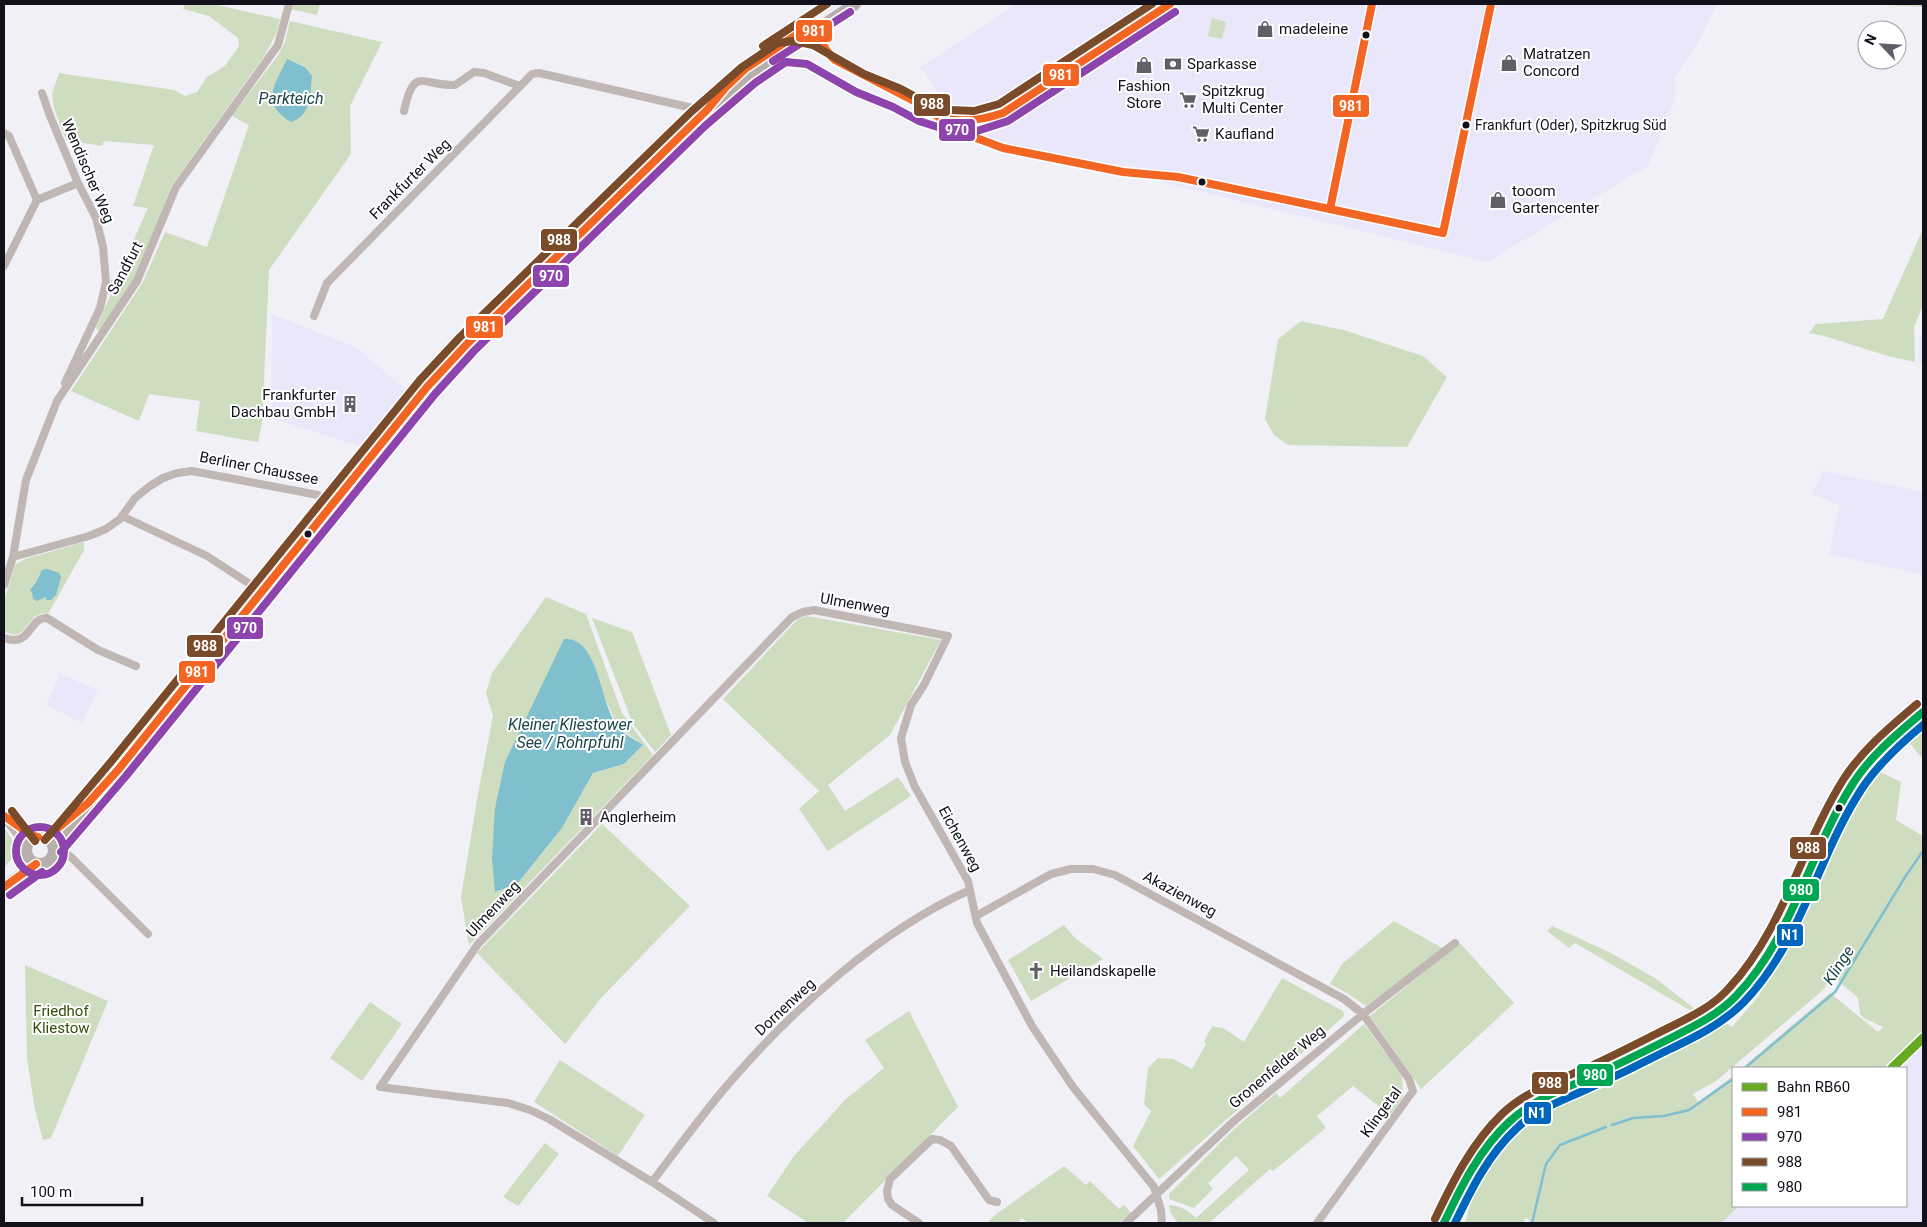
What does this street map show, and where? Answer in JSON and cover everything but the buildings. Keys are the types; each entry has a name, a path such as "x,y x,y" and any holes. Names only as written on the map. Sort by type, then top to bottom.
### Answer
{"main road":[{"path":"48,843 118,770 422,393 449,363 745,69 845,4"},
{"path":"702,111 750,75 855,4"},
{"path":"4,887 30,856 31,840 48,843"},
{"path":"30,856 47,863 52,857 48,843"},
{"path":"4,882 30,856"}],"street":[{"name":"Sandfurt","path":"4,585 13,557 26,480 57,401 138,281 176,187 278,45 289,4"},
{"path":"404,111 408,92 420,80 455,86 474,72 484,73 520,86"},
{"name":"Frankfurter Weg","path":"314,316 327,283 532,74 539,73 702,111"},
{"name":"Wendischer Weg","path":"42,93 78,183 96,218 103,247 106,282 100,308 57,401"},
{"path":"4,133 9,136 37,200"},
{"path":"4,266 37,200 78,183"},
{"name":"Berliner Chaussee","path":"122,516 135,498 150,486 163,478 192,470 318,495 332,505"},
{"path":"13,557 89,536 106,529 122,516 207,556 262,592"},
{"name":"Ulmenweg","path":"714,1223 549,1118 530,1110 508,1103 380,1088 478,944 792,617 802,612 814,610 948,636"},
{"path":"4,638 19,640 26,636 36,621 47,618 98,650 136,666"},
{"name":"Eichenweg","path":"948,636 924,685 911,705 901,738 905,762 916,788 968,881 977,923 1032,1026 1073,1087 1154,1187 1157,1195"},
{"path":"1444,1223 1463,1182 1483,1152 1522,1111 1541,1098 1626,1061 1708,1019 1734,998 1756,974 1778,940 1852,785 1873,758 1923,712"},
{"path":"4,817 31,835 71,857 148,934"},
{"path":"4,817 30,856"},
{"name":"Akazienweg","path":"976,916 1051,874 1072,869 1093,869 1115,875 1189,914 1344,999 1363,1014"},
{"name":"Dornenweg","path":"652,1182 732,1080 810,1001 869,951 904,926 970,890"},
{"name":"Gronenfelder Weg","path":"1126,1223 1234,1121 1363,1014 1455,943"},
{"name":"Klingetal","path":"1317,1223 1413,1091 1409,1079 1363,1014"},
{"path":"919,1223 892,1205 888,1199 887,1191 890,1179 932,1139 940,1140 951,1146 989,1200 997,1202"},
{"path":"1157,1195 1162,1223"}],"shaded area":[{"path":"1016,4 1717,4 1703,34 1675,78 1674,101 1648,166 1487,262 999,142 968,129 959,123 920,67"},
{"name":"Frankfurter Dachbau GmbH","path":"272,314 357,348 409,392 362,447 271,418"},
{"path":"1923,330 1923,364 1918,363 1920,336"},
{"path":"1824,471 1923,492 1923,575 1829,554 1839,505 1811,494"},
{"path":"60,674 98,690 82,723 46,705"},
{"path":"1923,1031 1923,1223 1721,1223 1738,1207 1907,1207 1907,1067 1885,1067"}],"green space":[{"path":"185,4 213,4 280,19 276,34 265,55 172,185 134,280 100,332 96,328 111,294 111,279 115,281 148,208 133,206 154,145 104,141 102,146 66,140 54,108 52,94 59,73 174,90 185,96 197,92 207,77 225,66 239,46 238,38 209,16 183,9"},
{"path":"290,4 320,4 317,15 289,9"},
{"path":"1865,4 1923,4 1923,7"},
{"path":"1212,18 1226,22 1222,39 1208,36"},
{"path":"290,21 382,42 350,106 351,154 269,270 262,423 258,442 196,431 200,401 149,394 139,421 71,391 143,282 165,232 207,247 249,125 232,116 279,54 285,42","holes":["287,60 305,66 272,99 279,76"]},
{"path":"1923,229 1923,305 1914,327 1915,362 1809,333 1816,324 1883,319"},
{"path":"1301,321 1347,331 1423,356 1447,377 1407,447 1288,445 1274,435 1265,419 1278,339"},
{"path":"84,542 84,550 48,614 43,613 35,616 19,634 15,635 4,632 4,601 15,565 25,559"},
{"path":"546,597 586,614 622,713 653,755 469,945 461,897 493,716 486,693 492,673","holes":["586,651 594,665 603,694 618,727 643,745 624,764 593,773 562,828 517,884 495,892"]},
{"path":"807,616 941,640 890,735 828,785 845,811 898,777 911,796 828,851 799,809 819,791 723,699 797,620"},
{"path":"592,618 632,632 671,735 655,752 633,724"},
{"path":"1923,726 1923,759 1907,740"},
{"path":"1876,770 1901,782 1896,820 1923,836 1923,1031 1885,1067 1743,1067 1830,993 1878,1032 1883,1027 1864,1018 1860,1014 1858,998 1832,975 1823,990 1716,1081 1693,1094 1698,1102 1732,1077 1732,1207 1738,1207 1721,1223 1529,1223 1530,1220 1525,1218 1524,1223 1465,1223 1475,1187 1520,1121 1545,1104 1646,1060 1722,1020 1732,1027 1758,997 1802,916 1854,805"},
{"path":"602,824 690,906 602,997 565,1044 477,953"},
{"path":"4,828 12,839 15,848 13,857 4,867"},
{"path":"1394,921 1444,949 1366,1006 1330,984 1342,964"},
{"path":"1064,925 1075,938 1103,959 1031,1001 1008,960"},
{"path":"1552,926 1609,952 1655,978 1696,1010 1698,1015 1575,943 1569,948 1547,931"},
{"path":"1460,943 1514,1003 1421,1089 1370,1016"},
{"name":"Friedhof Kliestow","path":"25,965 108,1001 51,1138 43,1140 35,1110 27,1058"},
{"path":"1282,978 1343,1011 1344,1016 1159,1179 1133,1146 1151,1111 1144,1104 1148,1068 1158,1058 1173,1059 1192,1069 1206,1044 1204,1042 1212,1026 1223,1028 1244,1042"},
{"path":"370,1002 402,1024 362,1081 330,1058"},
{"path":"909,1011 958,1107 843,1223 808,1223 767,1196 794,1156 846,1099 884,1068 865,1040"},
{"path":"1364,1024 1402,1076 1403,1097 1390,1115 1353,1086 1317,1116 1326,1128 1273,1171 1270,1169 1209,1223 1178,1223 1170,1212 1169,1205 1184,1209 1196,1218 1249,1170 1236,1156 1208,1183 1213,1189 1194,1208 1169,1199 1169,1194 1234,1129 1276,1093 1280,1098"},
{"path":"560,1060 645,1115 618,1156 534,1102"},
{"path":"545,1143 559,1154 518,1206 503,1197"},
{"path":"1064,1166 1086,1185 1090,1181 1119,1209 1124,1205 1131,1213 1119,1223 1028,1223 1022,1218 1017,1223 987,1223 995,1215"}],"water":[{"name":"Parkteich","path":"287,59 305,67 312,76 309,103 303,114 291,122 275,108 272,94"},
{"path":"47,569 59,573 61,577 56,595 51,600 46,600 46,597 37,601 33,599 30,590 42,570"},
{"name":"Kleiner Kliestower See / Rohrpfuhl","path":"564,639 574,640 590,656 612,718 620,730 643,745 624,764 593,773 562,828 517,884 495,892 492,858 495,808 505,762"}],"waterway":[{"name":"Klinge","path":"1746,1067 1835,992 1905,877 1923,851"},
{"name":"Klinge","path":"1612,1125 1633,1118 1664,1116 1689,1110 1732,1080"},
{"name":"Klinge","path":"1532,1223 1546,1164 1560,1145 1606,1127"}],"rail line":[{"name":"RB60","path":"1893,1067 1923,1038"}],"transit line":[{"name":"988","path":"763,46 827,4"},
{"name":"988","path":"45,840 110,763 420,380 460,337 691,112 742,67 778,43 794,41 813,45 864,74 901,89 927,103 952,110 974,111 999,104 1152,4"},
{"name":"981","path":"943,118 973,120 1003,113 1170,4"},
{"name":"981","path":"1330,209 1372,4"},
{"name":"981","path":"1443,233 1491,4"},
{"name":"970","path":"773,61 850,12"},
{"name":"970","path":"61,852 126,776 435,394 474,351 705,126 755,83 786,62 807,64 856,92 893,107 919,121 947,130 977,131 1008,121 1175,12"},
{"name":"981","path":"46,838 88,803 118,770 427,387 467,344 707,110 726,87 745,69 808,27 816,34 835,60 914,101 963,133 1003,148 1123,172 1178,177 1443,233"},
{"name":"988","path":"1435,1219 1472,1150 1491,1125 1511,1106 1541,1088 1602,1061 1695,1014 1713,1003 1729,988 1748,965 1764,940 1791,887 1815,832 1843,780 1868,749 1917,704"},
{"name":"980","path":"1444,1223 1464,1183 1480,1157 1498,1133 1518,1114 1548,1096 1609,1069 1692,1027 1720,1010 1736,996 1756,973 1772,948 1837,811 1859,774 1894,737 1923,712"},
{"name":"N1","path":"1455,1223 1489,1161 1506,1139 1523,1122 1549,1106 1696,1036 1725,1018 1743,1003 1763,980 1780,954 1794,928 1832,844 1861,790 1889,755 1923,725"},
{"name":"988","path":"12,811 35,841"},
{"name":"981","path":"4,816 31,835 38,837"},
{"name":"970","path":"40,827 49,829 57,834 62,842 64,851 62,860 57,868 49,873 40,875 31,873 23,868 18,860 16,851 18,842 23,834 31,829 40,827"},
{"name":"981","path":"4,887 36,864"},
{"name":"970","path":"10,895 42,872"}],"place":[{"name":"madeleine","path":"1265,29"},
{"name":"Matratzen Concord","path":"1509,63"},
{"name":"Sparkasse","path":"1173,64"},
{"name":"Fashion Store","path":"1144,65"},
{"name":"Spitzkrug Multi Center","path":"1188,100"},
{"name":"Frankfurt (Oder), Spitzkrug Süd","path":"1466,125"},
{"name":"Kaufland","path":"1201,134"},
{"name":"tooom Gartencenter","path":"1498,200"},
{"name":"Frankfurter Dachbau GmbH","path":"350,404"},
{"name":"Anglerheim","path":"586,817"},
{"name":"Heilandskapelle","path":"1036,971"}]}
